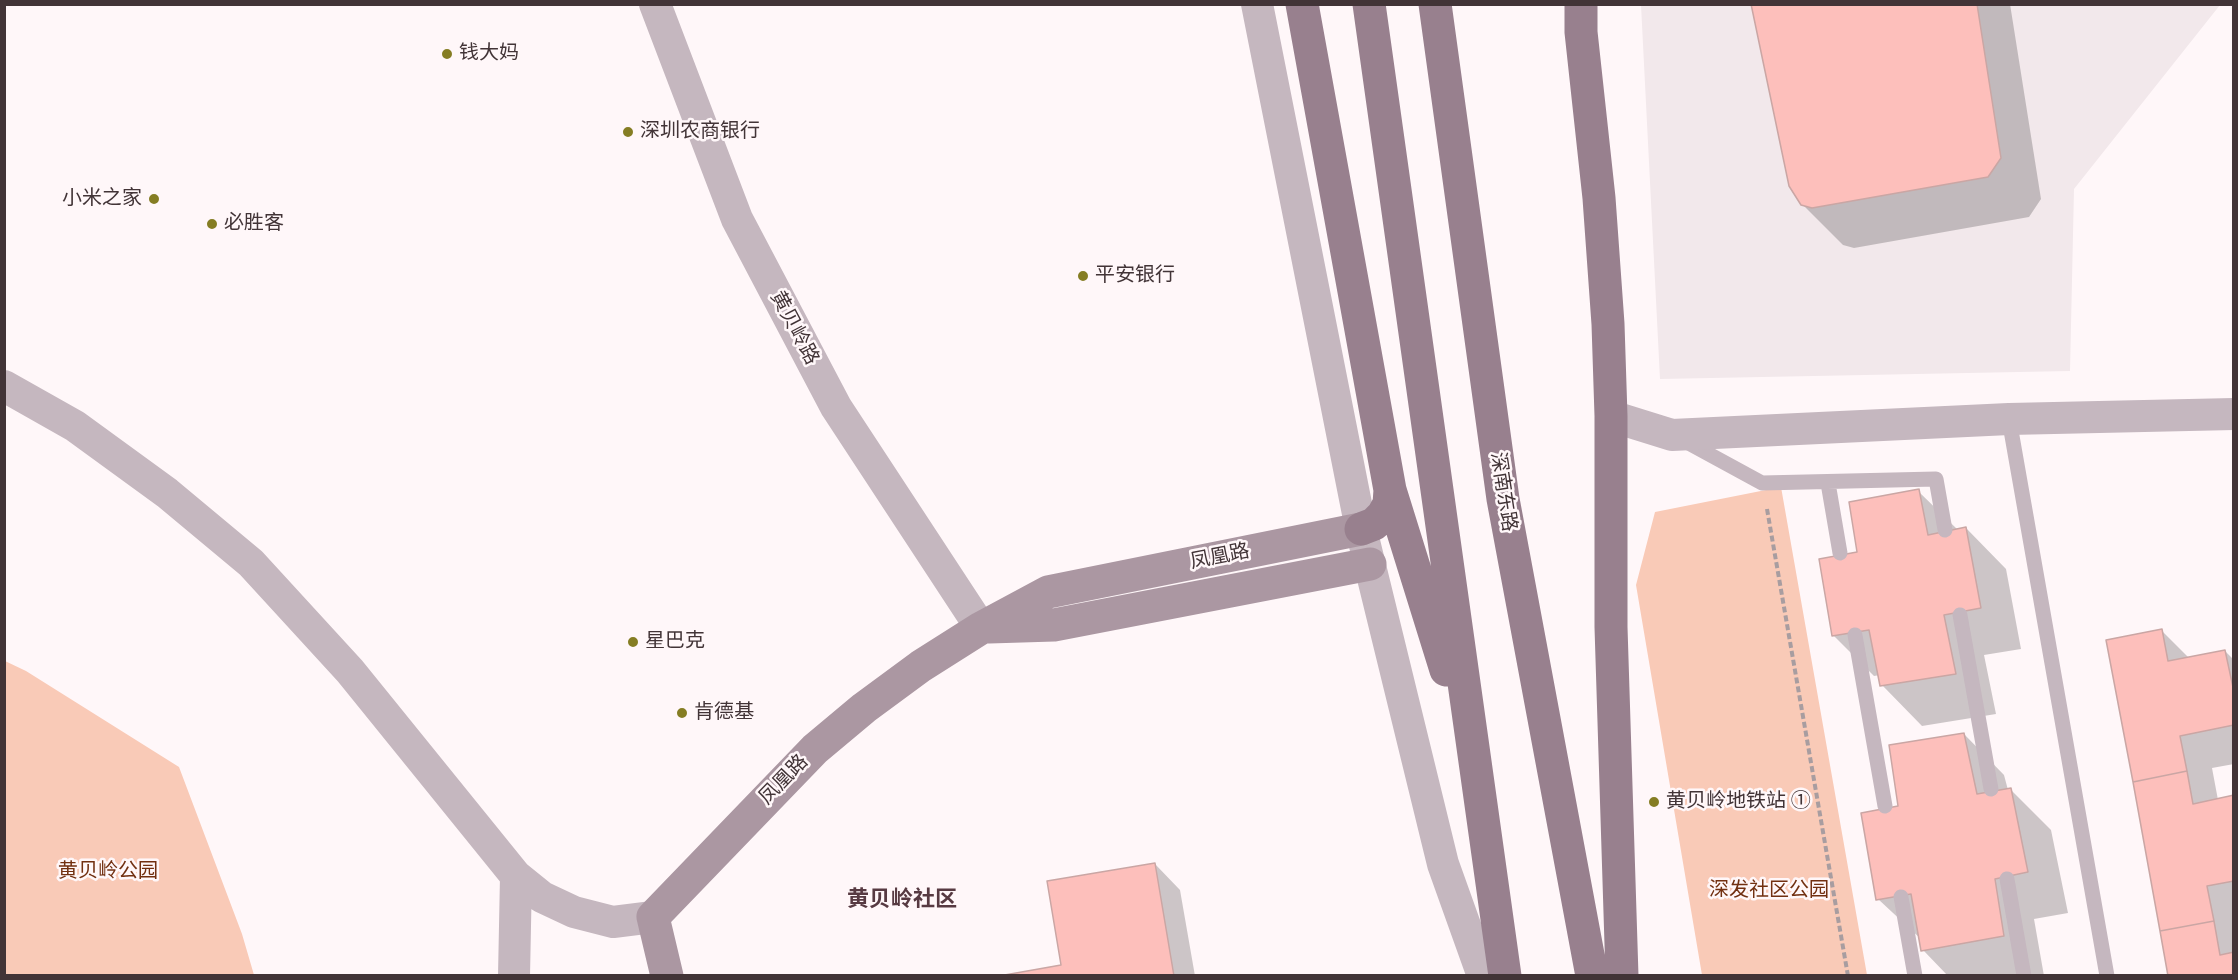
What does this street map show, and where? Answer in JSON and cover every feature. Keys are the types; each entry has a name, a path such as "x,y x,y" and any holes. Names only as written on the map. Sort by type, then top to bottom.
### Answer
{"main road":[{"path":"1302,4 1390,490 1475,768"},
{"path":"1581,4 1581,32 1605,290 1611,416 1611,627 1622,975"},
{"name":"深南东路","path":"1435,5 1503,499 1592,975"},
{"path":"1370,9 1505,975"},
{"path":"1361,529 1374,524 1383,515 1389,504 1390,490"}],"street":[{"name":"黄贝岭路","path":"655,4 742,230 836,407 981,628"},
{"path":"1257,4 1361,529 1443,864 1483,975"},
{"path":"4,386 75,426 167,493 251,563 350,670 516,876 542,897 574,912 613,922 653,917 667,975"},
{"path":"1611,416 1672,435 2009,419 2234,414"},
{"name":"凤凰路","path":"653,917 815,749 864,708 921,666 981,628 1048,592 1361,529"},
{"name":"凤凰路","path":"981,628 1054,625 1370,564"},
{"path":"514,975 516,876"}],"lane":[{"path":"2009,419 2107,975"},
{"path":"1672,435 1762,483 1936,479 1945,530"},
{"path":"1827,483 1840,553"},
{"path":"1960,615 1991,789"},
{"path":"1854,635 1885,806"},
{"path":"2007,879 2024,975"},
{"path":"1901,897 1915,975"}],"path":[{"path":"1762,483 1848,975"}],"shaded area":[{"path":"1641,5 2220,5 2074,189 2070,371 1660,379"}],"green space":[{"name":"深发社区公园","path":"1781,487 1867,975 1702,975 1636,585 1655,512"},
{"name":"黄贝岭公园","path":"5,661 26,671 179,767 242,934 254,975 5,975"}],"building":[{"path":"1751,4 1977,4 2001,158 1988,177 1812,208 1801,205 1789,186"},
{"path":"1919,489 1928,535 1966,527 1981,608 1944,615 1956,674 1880,686 1869,630 1832,636 1819,559 1857,552 1849,502"},
{"path":"2162,629 2168,661 2225,650 2234,692 2234,725 2180,736 2187,771 2133,782 2106,640"},
{"path":"1964,733 1977,794 2011,788 2028,872 1995,879 2004,936 1921,951 1911,894 1876,900 1861,813 1898,806 1889,745"},
{"path":"2187,771 2193,804 2234,795 2234,881 2207,886 2214,921 2160,931 2133,782"},
{"path":"1155,863 1174,976 999,976 1061,965 1047,881"},
{"path":"2214,921 2220,955 2234,952 2234,976 2168,976 2160,931"}],"place":[{"name":"钱大妈","path":"447,54"},
{"name":"深圳农商银行","path":"628,132"},
{"name":"小米之家","path":"154,199"},
{"name":"必胜客","path":"212,224"},
{"name":"平安银行","path":"1083,276"},
{"name":"星巴克","path":"633,642"},
{"name":"肯德基","path":"682,713"},
{"name":"黄贝岭地铁站 ①","path":"1654,802"}],"district":[{"name":"黄贝岭社区","path":"902,900"}]}
